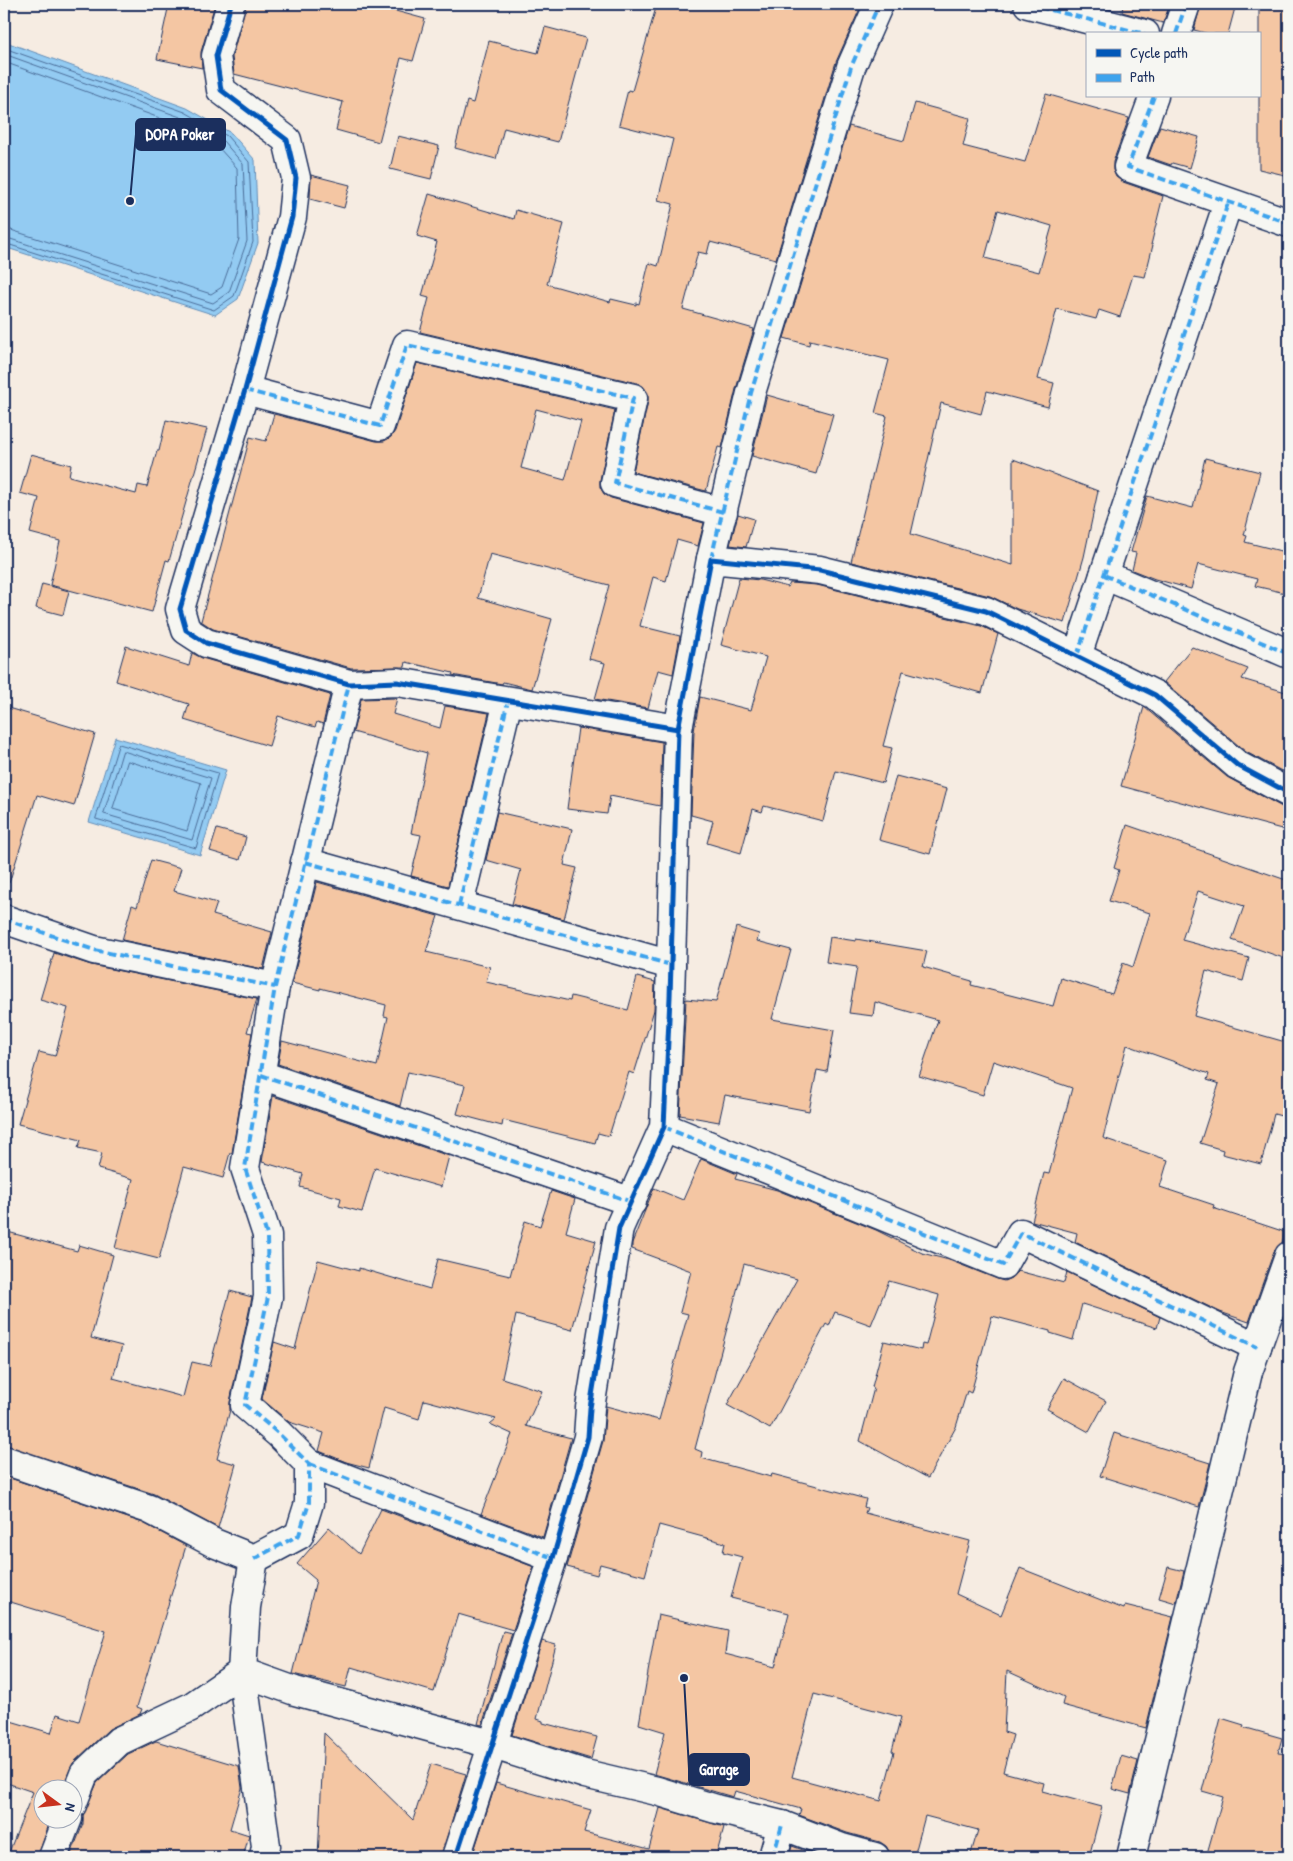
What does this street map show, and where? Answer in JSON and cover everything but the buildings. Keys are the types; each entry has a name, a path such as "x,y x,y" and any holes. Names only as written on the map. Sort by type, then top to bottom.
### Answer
{"street":[{"path":"231,4 216,56 221,90 286,140 296,178 292,218 245,390 180,609 186,630 206,643 350,684 397,682 678,729"},
{"path":"456,1857 494,1745 553,1558 588,1437 590,1408 619,1228 664,1127 678,729 711,559 751,393 852,67 879,4"},
{"path":"1028,4 1137,32"},
{"path":"1177,32 1186,4"},
{"path":"1153,98 1128,167 1289,223"},
{"path":"1077,656 1228,203"},
{"path":"245,390 380,426 407,344 633,398 615,483 723,512"},
{"path":"711,559 820,570 986,611 1155,695 1237,765 1289,793"},
{"path":"1104,575 1289,654"},
{"path":"350,684 275,987 245,1168 267,1235 268,1296 245,1406 279,1434 309,1464 553,1558"},
{"path":"459,905 508,701"},
{"path":"306,862 671,965"},
{"path":"4,919 94,950 275,987"},
{"path":"261,1075 632,1202"},
{"path":"664,1127 1004,1265 1021,1233 1257,1347"},
{"path":"1132,1857 1248,1372 1289,1256"},
{"path":"4,1460 149,1509 214,1542 254,1559"},
{"path":"254,1559 298,1535 309,1502 309,1464"},
{"path":"254,1559 246,1607 242,1672 266,1846 264,1857"},
{"path":"242,1672 295,1692 494,1745 586,1774 782,1825 842,1848 875,1857"},
{"path":"82,1779 84,1774 119,1741 191,1707 242,1672"},
{"path":"773,1857 782,1825"},
{"path":"53,1857 64,1828"}],"water":[{"path":"6,42 187,108 231,133 255,160 258,243 238,299 215,315 4,247 4,48"},
{"path":"115,737 226,770 200,855 89,822"}],"marked path":[{"path":"711,559 751,393 851,67 879,4"},
{"path":"1028,4 1137,32"},
{"path":"1177,32 1186,4"},
{"path":"1153,98 1128,167 1289,223"},
{"path":"1077,656 1228,203"},
{"path":"245,390 380,426 407,345 633,398 615,483 723,512"},
{"path":"1104,575 1289,654"},
{"path":"254,1559 299,1535 309,1503 309,1464 279,1434 245,1405 268,1297 267,1235 245,1168 275,987 349,684"},
{"path":"459,905 508,701"},
{"path":"305,862 671,965"},
{"path":"4,919 94,950 275,987"},
{"path":"261,1075 632,1202"},
{"path":"664,1127 1003,1265 1021,1233 1257,1347"},
{"path":"309,1464 553,1558"},
{"path":"773,1857 782,1825"}],"cycle path":[{"path":"231,4 216,56 221,90 287,140 296,178 292,217 245,390 180,609 186,630 206,643 349,684 397,682 678,729 711,559 820,570 986,611 1155,695 1237,765 1289,793"},
{"path":"456,1857 553,1558 588,1437 590,1408 619,1228 664,1127 678,729"}],"place":[{"name":"DOPA Poker","path":"130,201"},
{"name":"Garage","path":"684,1678"}]}
